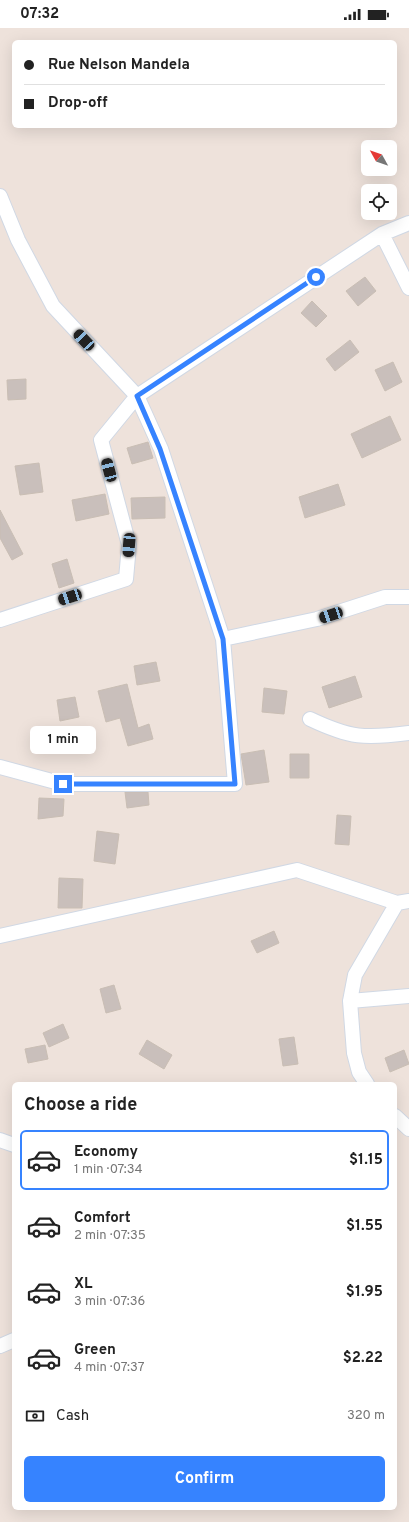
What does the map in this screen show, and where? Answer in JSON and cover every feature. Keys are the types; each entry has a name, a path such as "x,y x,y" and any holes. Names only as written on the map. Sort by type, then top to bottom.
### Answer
{"street":[{"path":"0,196 18,240 53,306 137,396 160,449 223,639 235,784 63,784 0,767"},
{"path":"0,620 126,579 129,545 101,440 137,396 382,234 409,223"},
{"path":"382,234 409,288"},
{"path":"223,639 317,619 384,597 409,597"},
{"path":"310,719 334,730 359,737 384,737 409,733"},
{"path":"0,936 297,870 403,902 355,975 350,1001 354,1054 359,1072 366,1082"},
{"path":"350,1001 409,996"},
{"path":"397,1118 409,1128"},
{"path":"0,1140 12,1144"},
{"path":"0,1346 12,1341"}],"building":[{"path":"365,277 376,291 358,306 346,291"},
{"path":"312,301 327,316 316,327 301,313"},
{"path":"350,340 359,352 335,371 326,359"},
{"path":"393,362 402,382 385,391 375,370"},
{"path":"26,379 26,399 8,400 7,380"},
{"path":"390,416 401,440 362,458 351,434"},
{"path":"148,442 153,458 132,464 127,448"},
{"path":"39,463 43,492 20,495 15,466"},
{"path":"338,484 345,505 305,518 299,497"},
{"path":"105,494 109,514 76,521 72,500"},
{"path":"165,497 165,518 132,519 131,498"},
{"path":"0,510 23,554 12,560 0,538"},
{"path":"67,559 74,583 59,588 52,564"},
{"path":"156,662 160,681 137,685 134,666"},
{"path":"355,676 362,697 329,708 322,687"},
{"path":"127,684 138,728 149,724 153,739 128,746 120,718 106,722 98,691"},
{"path":"264,688 287,691 284,714 262,712"},
{"path":"75,697 79,717 60,721 57,700"},
{"path":"264,750 269,782 246,785 241,754"},
{"path":"290,754 309,754 309,778 290,778"},
{"path":"125,792 148,792 149,805 127,808"},
{"path":"39,798 64,799 63,816 38,819"},
{"path":"337,815 351,816 349,845 335,844"},
{"path":"97,831 119,834 115,864 94,861"},
{"path":"59,878 83,879 82,908 58,908"},
{"path":"274,931 279,943 257,953 251,941"},
{"path":"114,985 121,1009 106,1013 100,989"},
{"path":"63,1024 69,1038 49,1047 43,1033"},
{"path":"294,1037 298,1064 283,1066 279,1039"},
{"path":"147,1040 172,1055 164,1069 139,1054"},
{"path":"45,1045 48,1059 28,1063 25,1049"},
{"path":"404,1050 409,1064 390,1072 385,1058"}],"route":[{"path":"63,784 235,784 223,639 160,449 137,396 316,277"}]}
